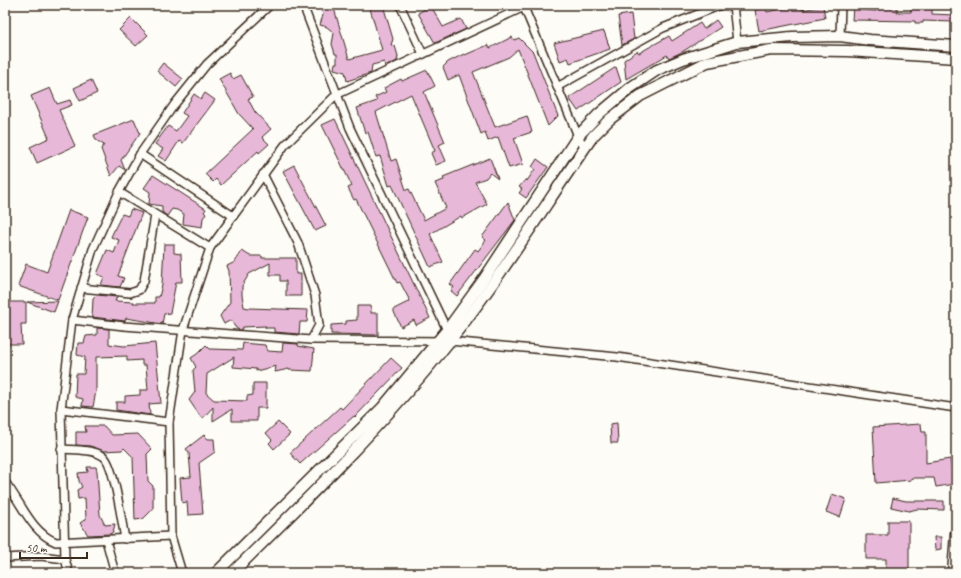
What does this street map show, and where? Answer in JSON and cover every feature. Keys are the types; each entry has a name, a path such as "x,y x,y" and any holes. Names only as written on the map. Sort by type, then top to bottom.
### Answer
{"street":[{"path":"69,573 65,559 64,543 61,449 62,409 72,320 93,249 119,192 140,154 174,105 207,64 270,5"},
{"path":"303,5 336,95 350,128 448,335"},
{"path":"400,5 423,54"},
{"path":"182,573 171,536 169,422 183,330 210,248 285,145 336,95 523,6 532,5"},
{"path":"557,87 663,28 721,5"},
{"path":"733,5 737,42"},
{"path":"840,36 841,5"},
{"path":"523,6 578,136 585,148"},
{"path":"232,573 345,461 385,418 448,335 578,136 599,114 630,88 658,70 704,52 737,42 792,37 840,36 877,41 956,46"},
{"path":"216,573 383,407 439,341 448,335 492,286 593,136 610,119 640,96 707,62 771,50 848,52 956,58"},
{"path":"140,154 233,216"},
{"path":"263,174 298,243 315,295 319,325 311,340"},
{"path":"119,192 210,248"},
{"path":"82,288 130,293 139,290 144,281 155,215"},
{"path":"72,320 311,340 439,341"},
{"path":"448,335 617,357 956,408"},
{"path":"62,409 169,422"},
{"path":"61,449 95,452 105,457 111,468 124,539"},
{"path":"5,482 41,534 56,542 64,543 171,536"},
{"path":"953,573 956,533"},
{"path":"106,540 115,573"},
{"path":"5,558 41,556 65,559"}],"building":[{"path":"320,5 333,5 349,59 382,50 369,5 383,5 393,39 391,45 395,46 398,56 397,61 385,67 384,62 372,65 371,73 347,81 345,72 334,69 335,63 337,63 337,54 335,54 332,44 334,33 327,27 320,25 323,15"},
{"path":"431,6 443,27 461,19 466,29 435,43 418,13"},
{"path":"823,6 825,18 759,31 755,10 766,8 767,12 790,7 790,9 801,7 802,10"},
{"path":"853,6 863,6 862,10 876,11 876,7 897,7 897,12 911,12 911,8 932,9 932,14 954,15 954,22 923,21 923,23 915,23 915,21 852,20"},
{"path":"631,14 634,39 622,45 618,16"},
{"path":"131,18 148,35 136,46 119,30"},
{"path":"716,20 721,27 682,52 669,58 667,55 626,79 624,60 637,51 639,53 669,36 672,41 700,23 704,29"},
{"path":"604,31 610,49 570,63 568,58 560,61 554,43"},
{"path":"512,37 514,40 519,38 533,52 558,116 548,126 518,49 509,57 473,72 495,127 527,116 532,132 514,138 523,164 509,168 498,137 488,141 485,132 481,134 459,75 448,80 443,67 448,62 464,54 465,55 488,45 490,48"},
{"path":"163,63 183,79 176,87 157,71"},
{"path":"616,67 621,82 578,111 569,98"},
{"path":"427,70 435,86 424,92 445,142 439,145 446,161 436,165 431,153 435,151 411,94 376,112 391,161 396,159 406,190 409,189 424,220 446,208 435,183 444,180 443,177 490,158 498,179 490,173 486,178 475,182 487,204 462,218 461,216 430,234 443,262 430,267 392,185 389,186 380,156 376,157 368,132 365,133 357,108 377,101 375,97 386,92 384,88 401,79 402,81"},
{"path":"230,73 233,79 241,75 253,97 248,99 255,112 271,129 262,137 269,144 259,153 258,151 221,185 216,179 213,182 205,174 253,129 239,114 219,79"},
{"path":"91,80 97,93 80,101 74,88"},
{"path":"50,88 57,104 70,100 72,105 59,110 75,146 37,163 30,147 49,138 31,96"},
{"path":"205,93 215,100 183,143 179,141 166,161 158,156 163,149 155,144 168,126 176,131 187,116 182,113 194,94 201,99"},
{"path":"134,119 140,133 121,160 125,170 119,166 111,176 101,149 104,145 96,140 94,135"},
{"path":"335,119 430,318 416,325 414,320 401,327 394,312 394,309 410,301 400,282 397,283 356,199 354,200 348,188 352,186 322,125"},
{"path":"537,159 548,167 526,198 519,193 522,189 519,187 526,179 527,181 535,169 532,167"},
{"path":"294,165 326,226 315,231 283,171"},
{"path":"153,175 206,209 204,212 206,214 203,218 202,227 183,224 184,214 177,210 172,209 167,216 162,212 162,206 149,204 150,192 144,188"},
{"path":"508,202 515,220 457,296 451,291 454,287 450,284 475,249 478,251 486,240 482,237"},
{"path":"131,209 142,213 118,276 124,278 120,287 101,285 104,277 97,274 107,250 114,253 119,240 111,237 122,214 128,216"},
{"path":"69,210 88,217 58,300 18,286 26,264 47,272"},
{"path":"164,244 174,244 174,253 181,254 182,282 176,282 170,313 164,314 162,324 126,318 125,321 92,317 93,299 97,295 117,297 115,301 155,303 155,297 159,297 162,285"},
{"path":"242,251 250,256 262,256 262,258 296,258 296,274 301,274 301,296 286,296 286,281 280,281 280,275 270,275 270,263 249,274 242,286 242,295 244,307 308,310 307,322 300,322 299,334 274,332 274,328 265,328 266,326 243,327 239,330 235,327 231,320 224,324 220,316 230,302 229,271 227,266 235,262"},
{"path":"58,301 54,312 27,302"},
{"path":"7,302 26,302 26,324 21,324 22,344 5,344 5,328 8,328"},
{"path":"357,306 371,306 371,313 378,313 378,335 331,334 331,325 346,324 346,321 357,320"},
{"path":"97,328 109,329 109,344 124,346 155,343 161,403 149,404 150,415 116,410 116,402 125,402 125,396 140,395 140,390 148,390 146,365 142,365 142,360 127,361 127,356 96,357 96,391 93,407 82,406 83,399 75,397 76,374 84,374 85,357 77,355 78,343 84,343 86,336 97,335"},
{"path":"243,343 265,345 267,351 282,352 283,343 298,344 298,346 314,349 312,371 289,369 275,372 276,366 256,371 256,369 233,367 234,357 207,374 206,393 214,400 247,401 247,396 253,395 253,383 266,383 266,408 257,408 257,421 232,421 232,409 213,421 213,407 202,419 189,400 195,392 193,370 196,367 191,358 206,345 210,349 242,350"},
{"path":"391,358 402,368 355,417 354,416 300,464 290,453 340,407 342,409"},
{"path":"278,422 290,434 274,449 269,443 272,440 266,433"},
{"path":"617,423 618,443 611,443 610,424"},
{"path":"921,424 922,432 926,432 926,463 950,459 954,484 936,487 934,478 911,478 911,480 876,483 873,427"},
{"path":"85,426 104,426 112,435 138,434 152,449 147,454 148,481 153,486 153,509 143,519 135,520 133,457 124,448 122,450 104,451 90,446 76,445 76,432 86,432"},
{"path":"204,435 208,439 214,439 215,452 199,463 203,514 188,515 187,502 182,503 180,478 191,477 189,453 186,449"},
{"path":"87,467 96,467 100,515 105,525 115,524 113,532 110,534 88,535 80,523 86,519 85,498 78,499 77,490 82,487 79,481 78,473 88,472"},
{"path":"832,494 846,499 840,517 826,512"},
{"path":"893,498 906,501 944,501 944,510 917,509 909,511 891,507"},
{"path":"888,521 909,521 909,573 892,573 892,571 886,571 886,559 866,559 866,535 888,535"},
{"path":"934,537 941,537 941,549 935,550"}]}
